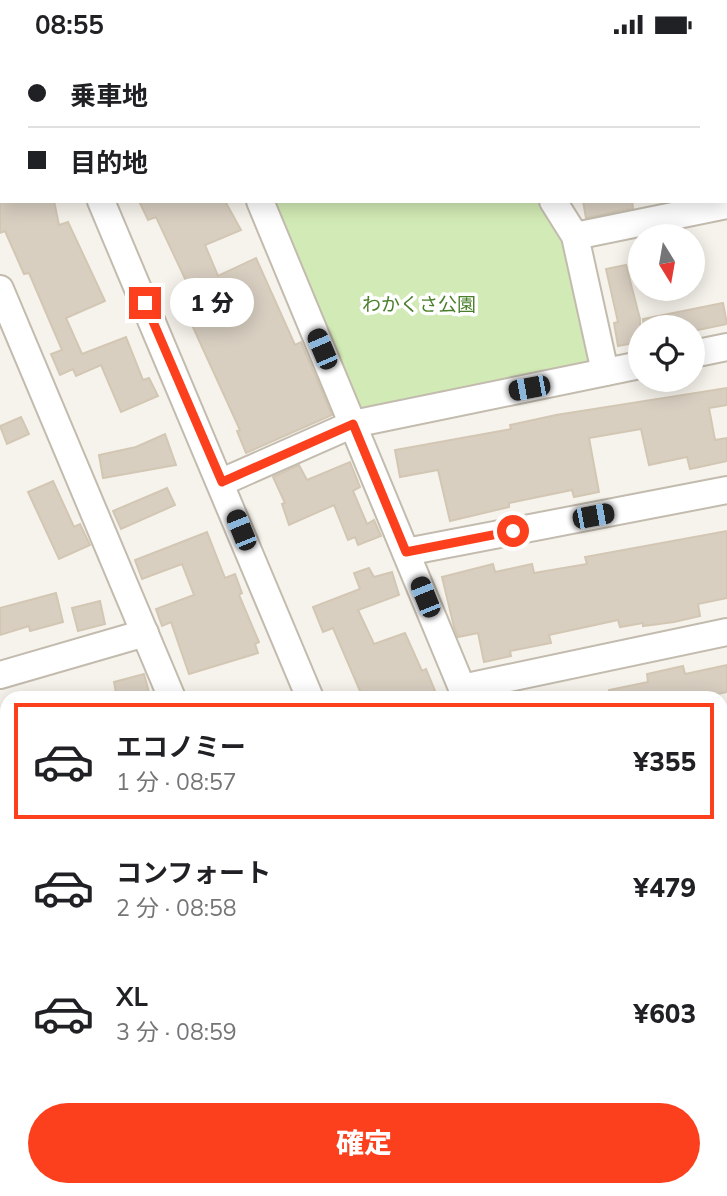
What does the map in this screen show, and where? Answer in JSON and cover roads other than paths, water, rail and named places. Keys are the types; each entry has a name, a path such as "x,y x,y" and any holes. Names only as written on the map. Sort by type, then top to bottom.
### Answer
{"street":[{"path":"102,203 222,482 307,691"},
{"path":"261,203 462,688 727,632"},
{"path":"554,203 575,236 605,372"},
{"path":"575,236 727,205"},
{"path":"0,289 169,691"},
{"path":"705,352 727,347"},
{"path":"222,482 353,424 628,367"},
{"path":"406,552 727,490"},
{"path":"0,675 145,633"}],"park label":[{"name":"わかくさ公園","path":"419,304"}]}
